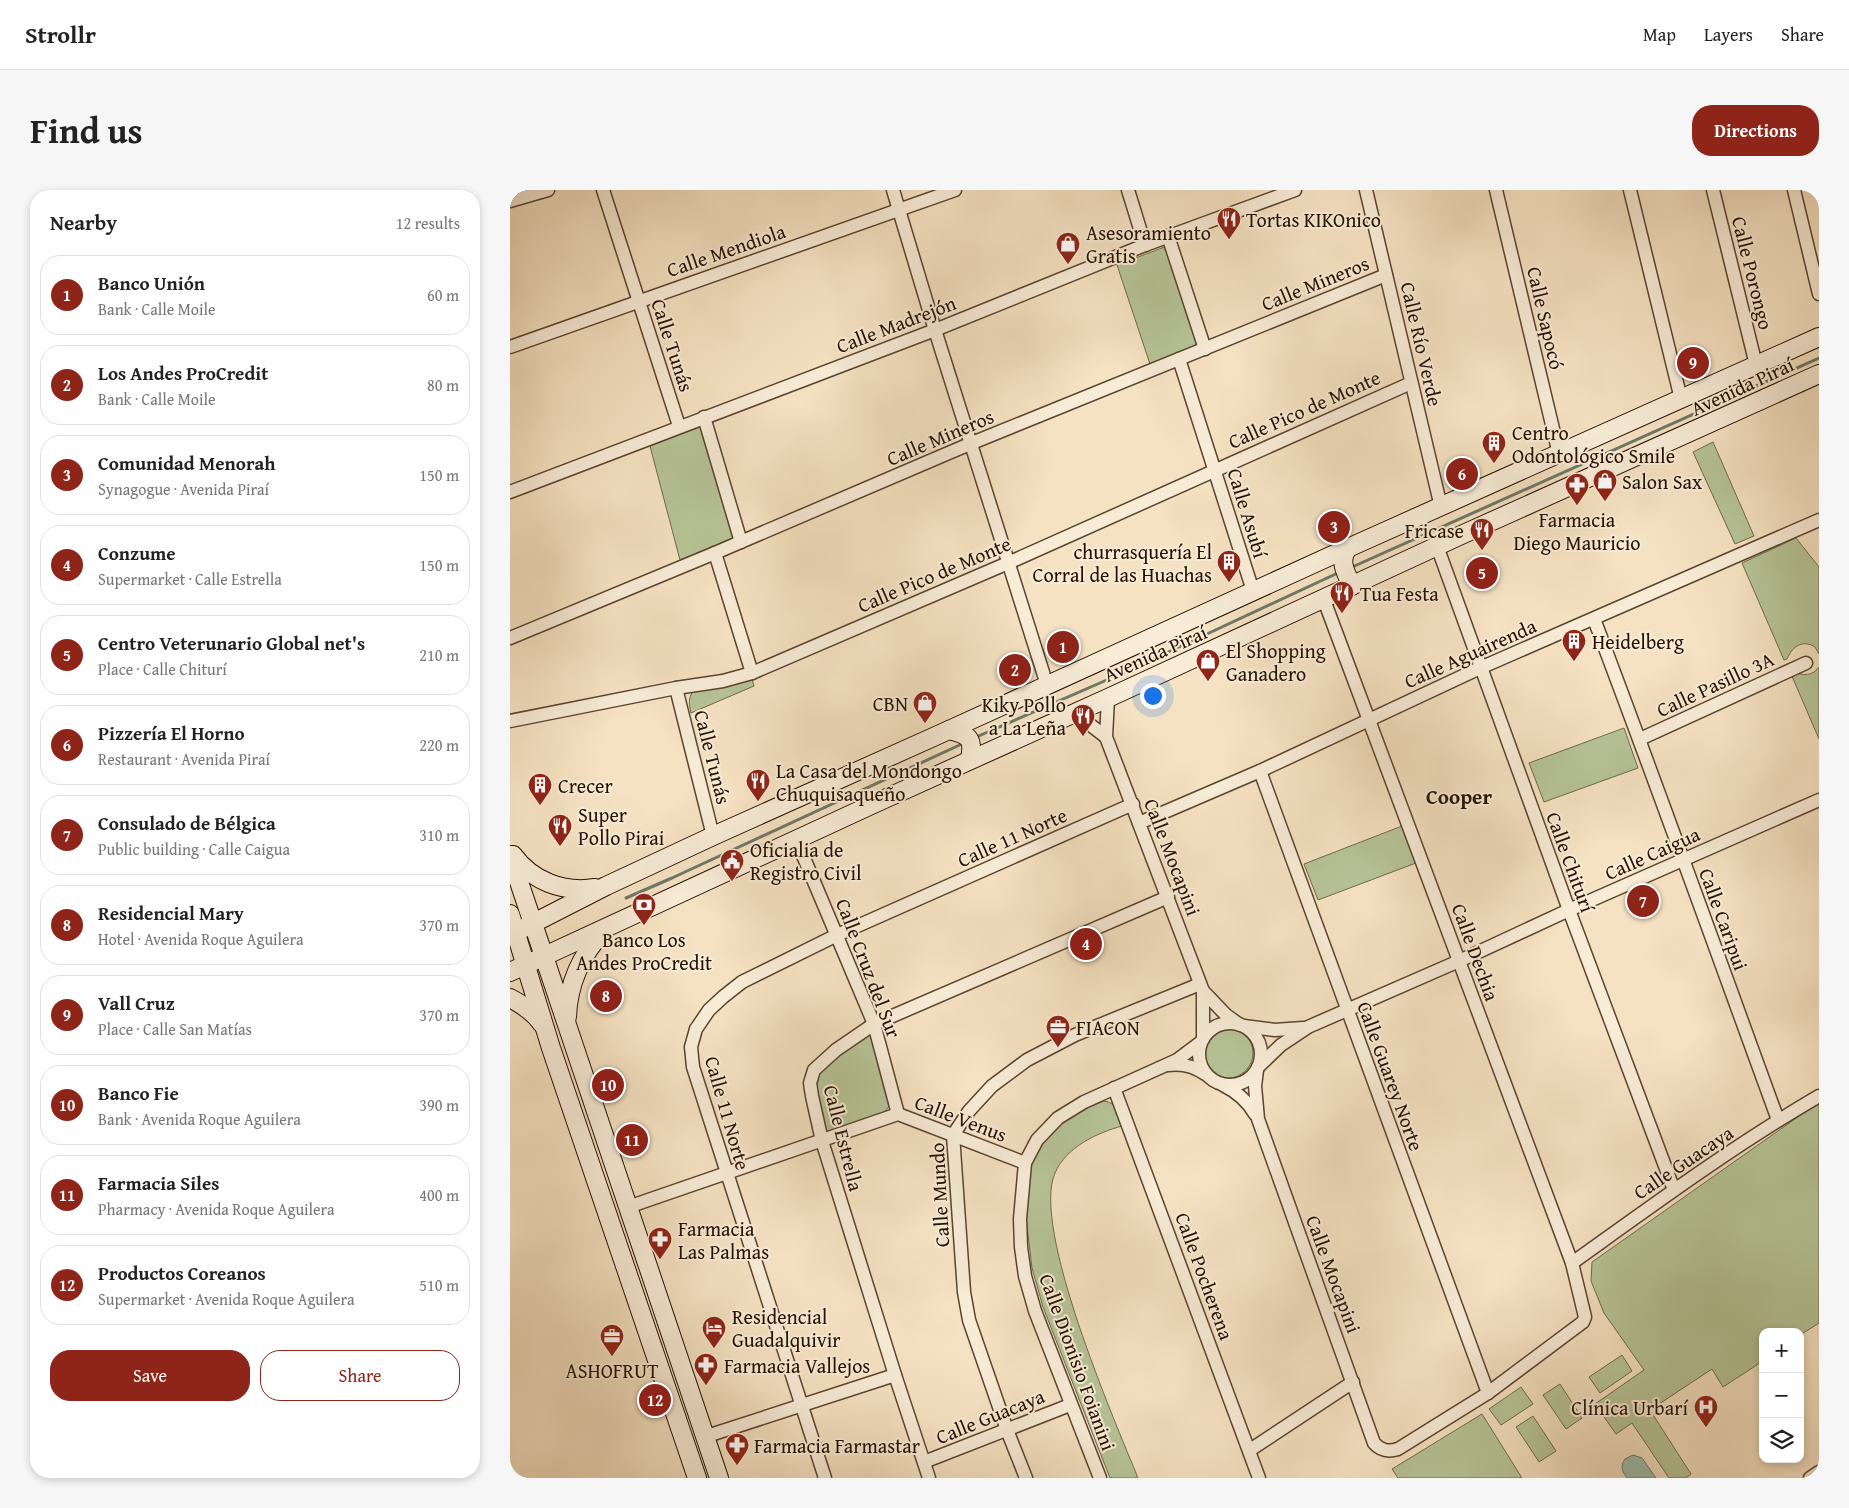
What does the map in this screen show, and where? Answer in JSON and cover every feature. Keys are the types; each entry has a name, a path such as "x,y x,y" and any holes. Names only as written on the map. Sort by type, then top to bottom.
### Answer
{"main road":[{"name":"Avenida Piraí","path":"513,934 606,886 713,836 976,722 1047,686 1253,591 1819,337"},
{"name":"Avenida Piraí","path":"518,968 980,751 1108,698 1324,600 1348,576 1437,546 1819,374"},
{"path":"1348,548 1342,559 1348,576"},
{"path":"976,722 974,732 980,751"},
{"path":"953,731 964,734 980,751"},
{"path":"510,850 521,865 539,879 560,887 583,890 606,886"},
{"path":"510,855 719,1478"},
{"path":"510,914 518,968 547,1032 697,1478"},
{"path":"567,1025 571,987 577,969 598,937 612,924"},
{"path":"510,998 524,1005 537,1017 547,1032"}],"street":[{"path":"510,201 548,190"},
{"name":"Calle Tunás","path":"603,190 679,426"},
{"path":"893,190 1047,686"},
{"name":"Calle Mendiola","path":"510,346 955,190"},
{"path":"1128,190 1145,245"},
{"name":"Calle Madrejón","path":"510,492 935,330 1168,236 1295,190"},
{"name":"Calle Río Verde","path":"1366,190 1441,507"},
{"name":"Calle Sapocó","path":"1496,190 1559,454"},
{"path":"1630,190 1681,399"},
{"name":"Calle Porongo","path":"1713,190 1756,365"},
{"path":"1794,190 1819,294"},
{"path":"1168,236 1205,349"},
{"name":"Calle Mineros","path":"510,638 972,443 1386,275"},
{"name":"Calle Asubí","path":"1179,359 1253,591"},
{"name":"Calle Pico de Monte","path":"510,721 676,688 723,681 752,673 1008,563 1411,383"},
{"name":"Calle Tunás","path":"704,417 741,542"},
{"name":"Calle Aguairenda","path":"1139,823 1260,772 1480,668 1819,520"},
{"name":"Calle Chiturí","path":"1437,546 1569,910 1674,1190"},
{"path":"715,553 752,673"},
{"name":"Calle Dechia","path":"1324,600 1572,1263 1585,1317 1584,1320 1488,1393"},
{"name":"Calle Caripui","path":"1594,619 1640,739 1682,860 1778,1120"},
{"name":"Calle Pasillo 3A","path":"1640,739 1806,663"},
{"name":"Calle Tunás","path":"676,688 713,836"},
{"name":"Calle Mocapini","path":"1108,698 1106,737 1202,988 1220,1009 1241,1026"},
{"name":"Calle Mocapini","path":"1075,712 1106,737"},
{"name":"Calle Guarey Norte","path":"1260,772 1488,1393"},
{"name":"Calle Caigua","path":"1257,1069 1282,1045 1308,1027 1819,800"},
{"name":"Calle 11 Norte","path":"825,1478 693,1068 691,1047 696,1028 709,1010 723,996 742,982 837,935 1132,804"},
{"name":"Calle Cruz del Sur","path":"796,839 874,1024 898,1114"},
{"name":"Calle Estrella","path":"929,1478 822,1141 810,1082 814,1070 831,1054 874,1024 1168,897"},
{"name":"Calle Mocapini","path":"1202,988 1202,1041"},
{"name":"Calle Mundo","path":"1026,1478 1007,1430 969,1320 964,1292 953,1135 969,1111 992,1086 1027,1060 1075,1035 1202,988"},
{"path":"1229,1023 1241,1026 1251,1031 1257,1039 1261,1058 1257,1069 1250,1078 1242,1083 1222,1084 1208,1076 1202,1069 1199,1060 1202,1041 1210,1031 1219,1025 1229,1023"},
{"name":"Calle Caigua","path":"1241,1026 1275,1030 1308,1027"},
{"name":"Calle Dionisio Foianini","path":"1100,1478 1035,1311 1026,1276 1021,1247 1020,1219 1025,1163 1037,1140 1058,1118 1084,1102 1163,1066 1189,1052 1202,1041"},
{"name":"Calle Dionisio Foianini","path":"1163,1066 1187,1065 1198,1069 1208,1076"},
{"name":"Calle Mocapini","path":"1257,1069 1255,1086 1258,1119"},
{"name":"Calle Mocapini","path":"1222,1084 1237,1092 1249,1104 1258,1119 1374,1443 1378,1448 1390,1452 1398,1449 1488,1393"},
{"name":"Calle Pocherena","path":"1114,1088 1259,1478"},
{"name":"Calle Guacaya","path":"1572,1263 1674,1190 1778,1120 1819,1096"},
{"name":"Calle Venus","path":"628,1207 898,1114 1025,1163"},
{"path":"704,1436 895,1375"},
{"path":"1250,1450 1353,1382"},
{"name":"Calle Guacaya","path":"924,1462 1070,1404"},
{"path":"1810,1478 1819,1472"}],"shaded area":[{"path":"1167,246 1199,345 1150,364 1117,265"},
{"path":"702,425 735,537 680,560 650,446"},
{"path":"1713,442 1754,536 1735,544 1693,452"},
{"path":"1796,538 1819,567 1819,654 1815,647 1802,644 1795,648 1787,659 1784,660 1742,563"},
{"path":"1819,667 1819,739 1791,674 1794,672 1804,675 1811,674"},
{"path":"752,679 754,686 691,713 689,702 693,691"},
{"path":"1624,728 1638,768 1544,802 1529,763"},
{"path":"1402,826 1416,863 1318,900 1304,864"},
{"path":"1223,1028 1233,1028 1246,1035 1253,1048 1253,1058 1246,1071 1233,1078 1223,1078 1214,1074 1207,1067 1203,1058 1203,1048 1207,1039 1214,1032"},
{"path":"871,1033 890,1105 883,1114 826,1133 819,1106 817,1087 822,1069 833,1058"},
{"path":"1104,1101 1114,1106 1122,1126 1083,1142 1060,1164 1055,1173 1051,1199 1054,1236 1078,1324 1138,1478 1110,1478 1043,1307 1032,1268 1025,1209 1029,1169 1042,1142 1065,1120"},
{"path":"1819,1102 1819,1323 1804,1332 1804,1328 1759,1328 1759,1364 1723,1387 1712,1369 1650,1410 1691,1474 1686,1478 1669,1478 1632,1423 1616,1434 1595,1404 1644,1370 1604,1313 1591,1281 1592,1262"},
{"path":"1622,1355 1632,1371 1600,1393 1589,1377"},
{"path":"1560,1384 1582,1418 1566,1429 1543,1395"},
{"path":"1521,1387 1533,1404 1501,1425 1489,1409"},
{"path":"1482,1414 1522,1478 1398,1478 1392,1469"},
{"path":"1533,1416 1556,1451 1539,1462 1516,1427"},
{"path":"1633,1455 1642,1458 1656,1478 1627,1478 1622,1464 1625,1459"}],"waterway":[{"path":"1350,568 1819,358"},
{"path":"974,738 1132,669 1340,572"},
{"path":"626,898 964,743"}],"place":[{"name":"Tortas KIKOnico","path":"1229,240"},
{"name":"Asesoramiento Gratis","path":"1068,265"},
{"name":"Vall Cruz","path":"1693,363"},
{"name":"Centro Odontológico Smile","path":"1494,464"},
{"name":"Pizzería El Horno","path":"1462,474"},
{"name":"Salon Sax","path":"1605,502"},
{"name":"Farmacia Diego Mauricio","path":"1577,506"},
{"name":"Comunidad Menorah","path":"1334,527"},
{"name":"Fricase","path":"1482,551"},
{"name":"Centro Veterunario Global net's","path":"1482,573"},
{"name":"churrasquería El Corral de las Huachas","path":"1229,583"},
{"name":"Tua Festa","path":"1342,614"},
{"name":"Banco Unión","path":"1063,647"},
{"name":"Heidelberg","path":"1574,662"},
{"name":"Los Andes ProCredit","path":"1015,670"},
{"name":"El Shopping Ganadero","path":"1208,682"},
{"name":"CBN","path":"925,724"},
{"name":"Kiky Pollo a La Leña","path":"1083,737"},
{"name":"La Casa del Mondongo Chuquisaqueño","path":"758,802"},
{"name":"Crecer","path":"540,806"},
{"name":"Super Pollo Pirai","path":"560,847"},
{"name":"Oficialia de Registro Civil","path":"732,882"},
{"name":"Consulado de Bélgica","path":"1643,901"},
{"name":"Banco Los Andes ProCredit","path":"644,926"},
{"name":"Conzume","path":"1086,944"},
{"name":"Residencial Mary","path":"606,996"},
{"name":"FIACON","path":"1058,1048"},
{"name":"Banco Fie","path":"608,1085"},
{"name":"Farmacia Siles","path":"632,1140"},
{"name":"Farmacia Las Palmas","path":"660,1260"},
{"name":"Residencial Guadalquivir","path":"714,1349"},
{"name":"ASHOFRUT","path":"612,1357"},
{"name":"Farmacia Vallejos","path":"706,1386"},
{"name":"Productos Coreanos","path":"655,1400"},
{"name":"Clínica Urbarí","path":"1706,1428"},
{"name":"Farmacia Farmastar","path":"737,1466"}],"district":[{"name":"Cooper","path":"1459,796"}]}
